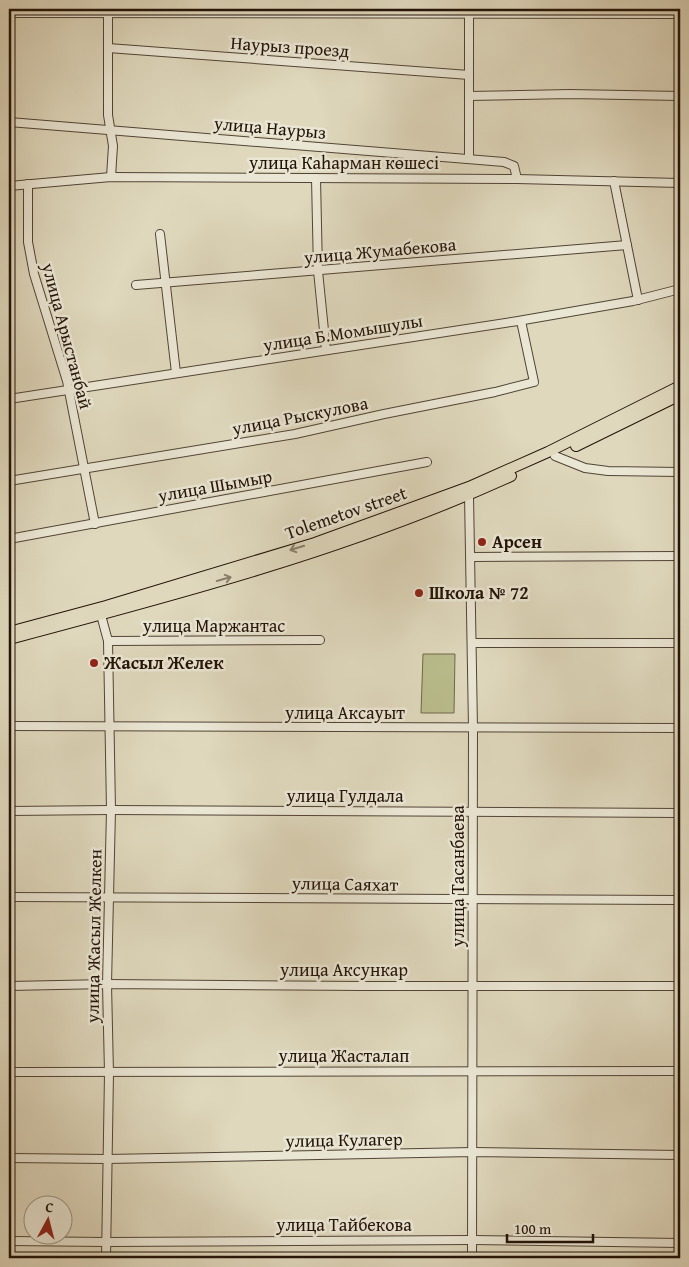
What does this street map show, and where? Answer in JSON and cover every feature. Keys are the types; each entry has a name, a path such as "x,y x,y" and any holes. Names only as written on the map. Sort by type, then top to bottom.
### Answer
{"main road":[{"name":"Tolemetov street","path":"9,640 291,560 469,495 555,456 679,392"},
{"name":"Tolemetov street","path":"9,632 116,603 315,543 460,490 679,392"}],"street":[{"path":"108,11 108,115 113,146 111,177"},
{"path":"9,13 108,11 680,14"},
{"path":"469,12 469,159"},
{"name":"Наурыз проезд","path":"108,48 470,75"},
{"path":"469,96 570,94 680,96"},
{"name":"улица Наурыз","path":"9,122 504,162 514,166 517,179"},
{"name":"улица Каһарман көшесі","path":"9,186 111,177 517,179 680,183"},
{"path":"316,178 318,271 326,350"},
{"path":"614,181 638,300"},
{"name":"улица Арыстанбай","path":"28,184 28,242 31,258 41,300 61,358 95,524"},
{"path":"160,234 176,373"},
{"name":"улица Жумабекова","path":"136,285 627,245"},
{"name":"улица Б.Момышулы","path":"9,399 521,321 638,300 680,290"},
{"name":"улица Рыскулова","path":"9,481 295,434 534,382 521,321"},
{"path":"555,456 585,468 608,471 680,472"},
{"name":"улица Шымыр","path":"9,538 95,524 427,462"},
{"name":"улица Тасанбаева","path":"469,495 474,728 472,1258"},
{"path":"471,557 680,556"},
{"name":"улица Жасыл Желкен","path":"101,614 108,641 111,810 107,984 109,1073 106,1258"},
{"name":"улица Маржантас","path":"108,641 320,640"},
{"path":"472,643 680,643"},
{"name":"улица Аксауыт","path":"9,726 680,728"},
{"name":"улица Гулдала","path":"9,811 680,813"},
{"name":"улица Саяхат","path":"9,897 680,900"},
{"name":"улица Аксункар","path":"9,986 107,984 473,987 680,986"},
{"name":"улица Жасталап","path":"9,1072 680,1071"},
{"name":"улица Кулагер","path":"9,1158 107,1159 473,1152 680,1155"},
{"name":"улица Тайбекова","path":"9,1240 106,1242 472,1240 680,1243"}],"green space":[{"path":"423,654 455,654 454,713 421,713"}],"place":[{"name":"Арсен","path":"482,542"},
{"name":"Школа № 72","path":"419,593"},
{"name":"Жасыл Желек","path":"94,663"}]}
